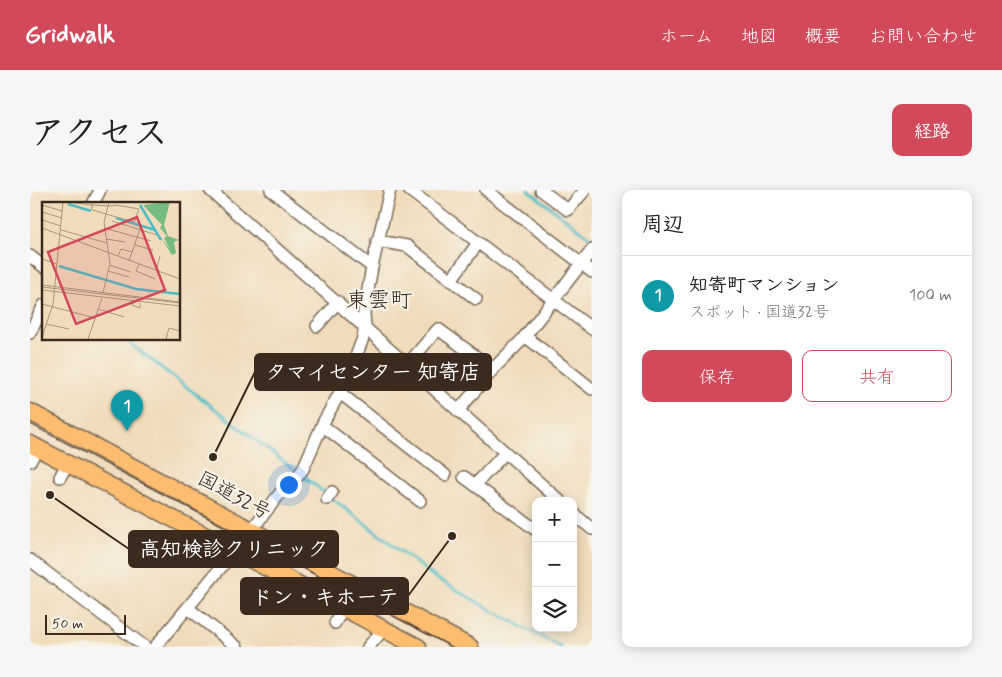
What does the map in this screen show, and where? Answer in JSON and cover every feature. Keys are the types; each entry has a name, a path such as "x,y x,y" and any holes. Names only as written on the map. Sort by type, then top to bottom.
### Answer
{"highway":[{"name":"国道32号","path":"30,412 470,647"},
{"path":"33,451 64,470 235,551 384,630 407,645"}],"street":[{"path":"94,202 100,190"},
{"path":"210,190 556,497"},
{"path":"271,190 372,267"},
{"path":"155,647 235,551 285,487 301,472 322,425 350,372 363,338 365,326 364,313 372,267 390,190"},
{"path":"409,190 592,329"},
{"path":"486,190 592,272"},
{"path":"541,190 568,210 586,190"},
{"path":"378,241 407,246 476,299"},
{"path":"451,280 478,243"},
{"path":"458,411 525,336 592,250"},
{"path":"30,256 42,265"},
{"path":"317,326 338,302"},
{"path":"30,333 42,309"},
{"path":"407,364 438,328 493,370"},
{"path":"525,336 592,389"},
{"path":"340,393 445,475"},
{"path":"322,425 420,501"},
{"path":"475,485 505,452"},
{"path":"464,478 532,527"},
{"path":"577,515 590,522"},
{"path":"30,560 145,647"},
{"path":"188,608 237,647"},
{"path":"335,623 343,608"},
{"path":"368,647 384,630"}],"waterway":[{"path":"528,190 592,239"},
{"path":"125,340 436,578 498,614 561,647"}],"tram line":[{"path":"30,424 452,647"}],"place":[{"name":"知寄町マンション","path":"127,431"},
{"name":"タマイセンター 知寄店","path":"213,457"},
{"name":"高知検診クリニック","path":"50,495"},
{"name":"ドン・キホーテ","path":"452,536"}],"district":[{"name":"東雲町","path":"379,301"}]}
